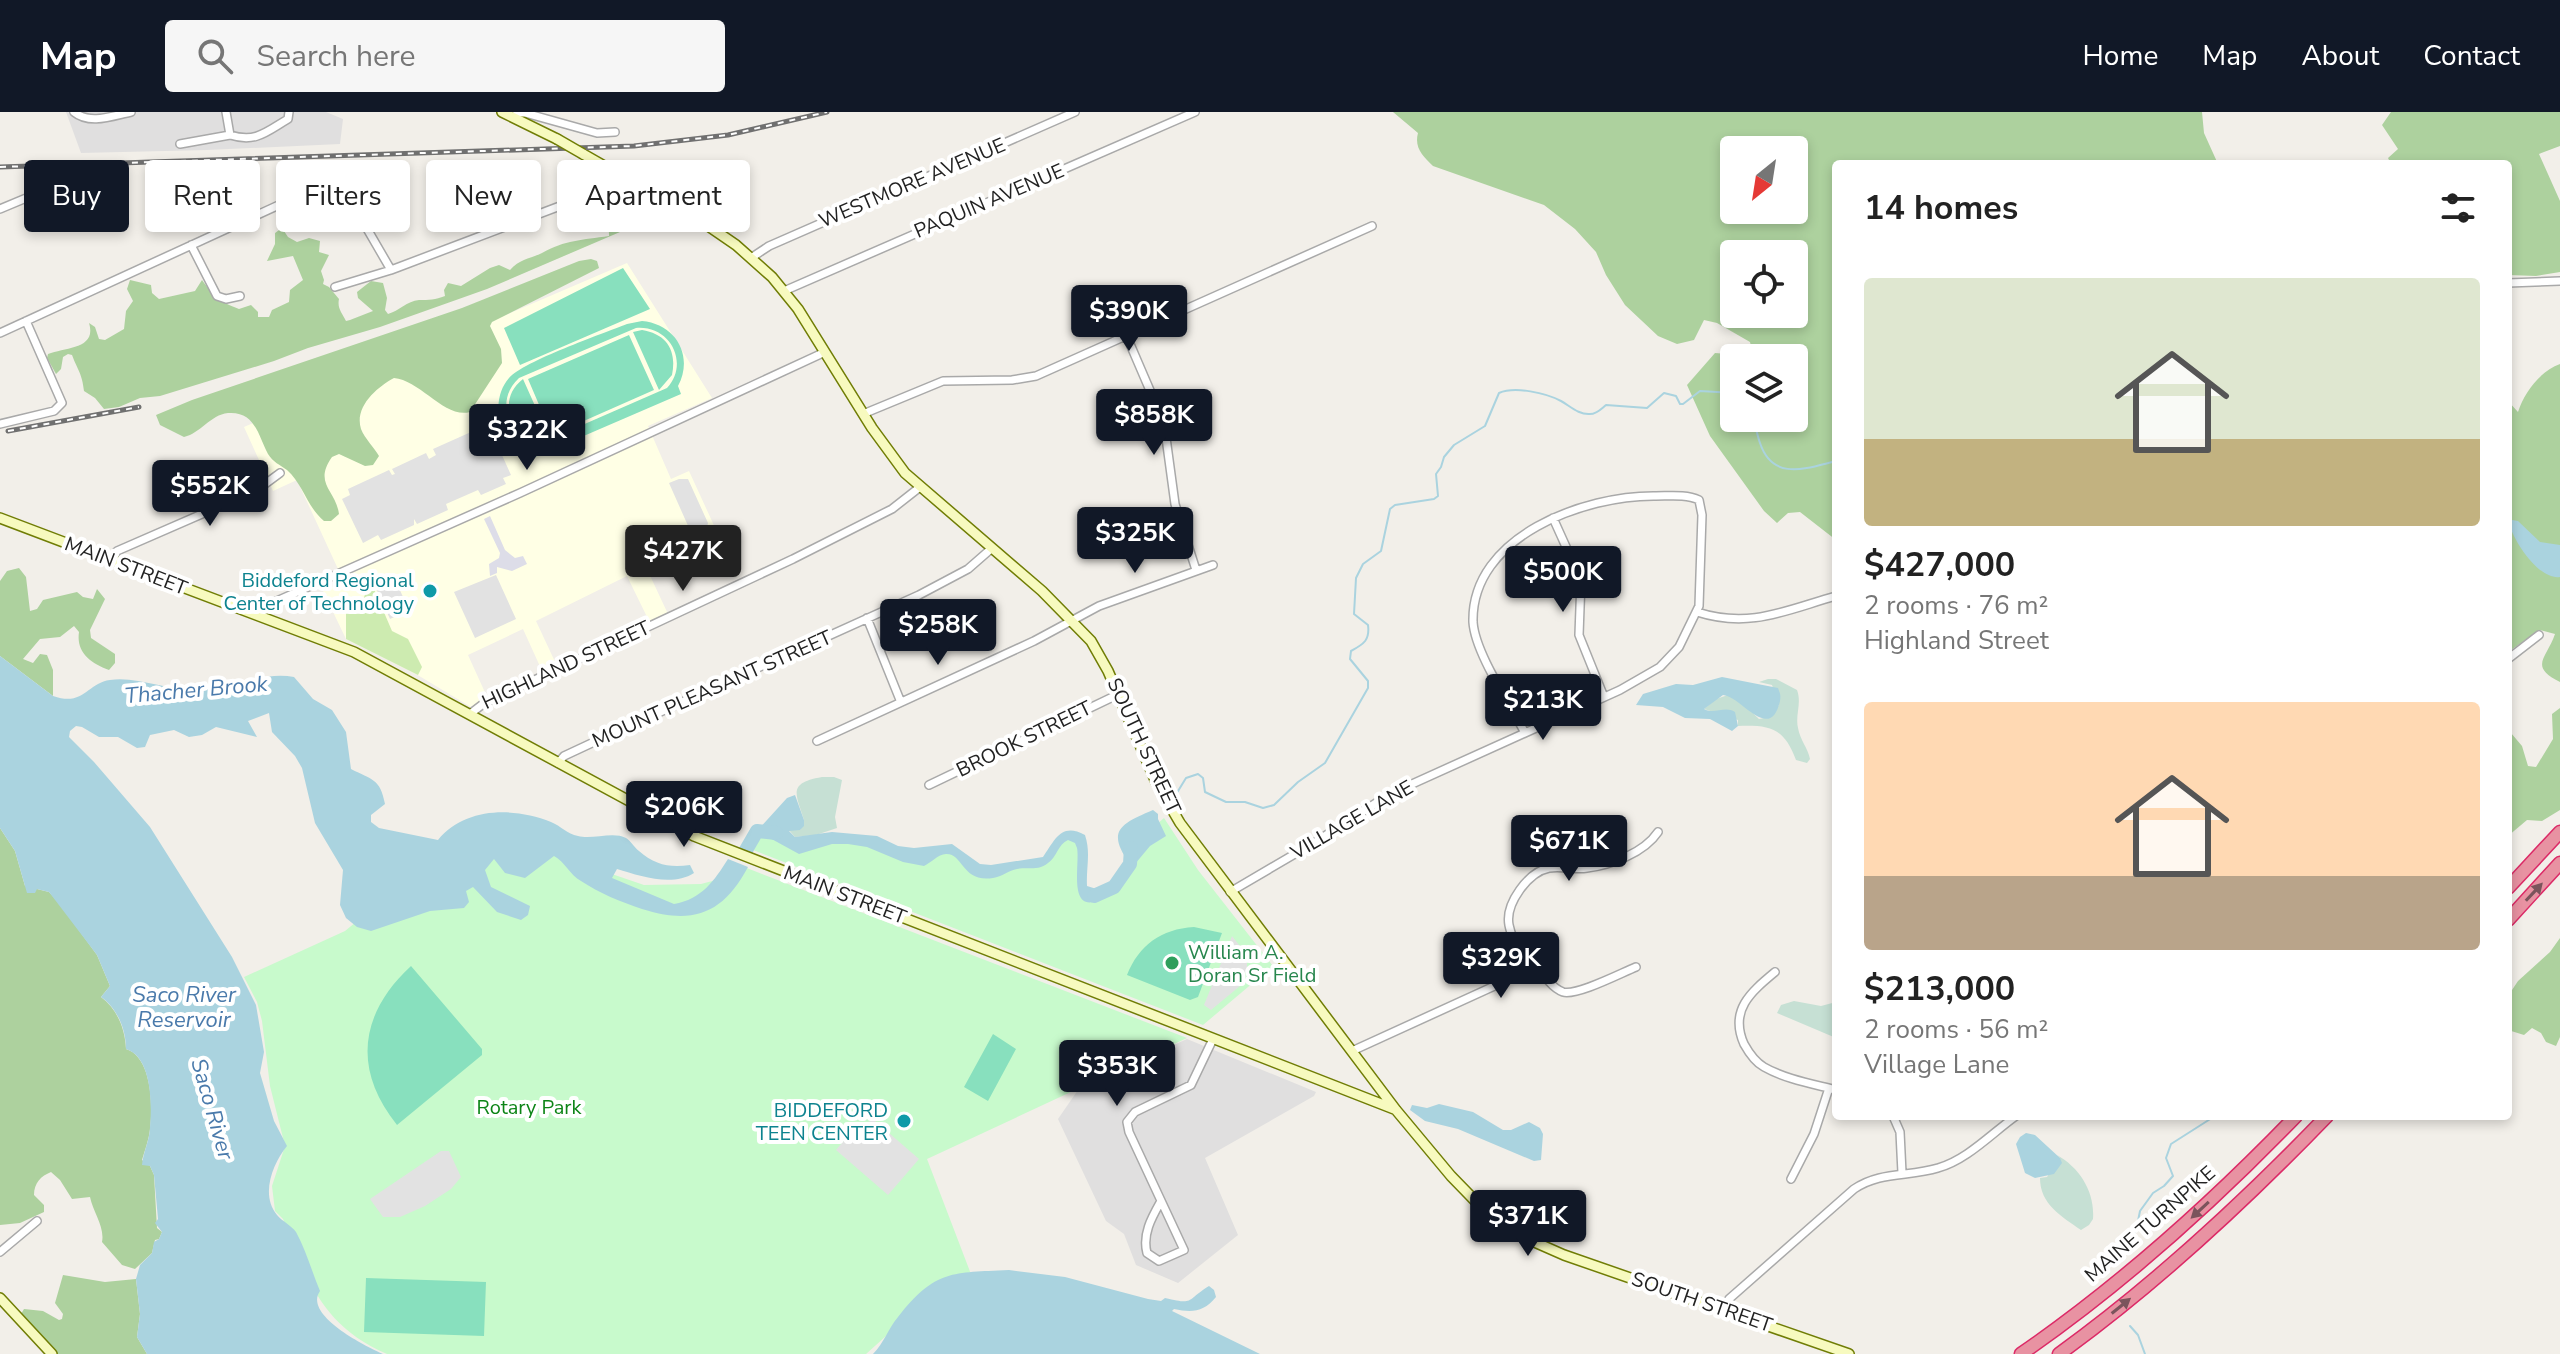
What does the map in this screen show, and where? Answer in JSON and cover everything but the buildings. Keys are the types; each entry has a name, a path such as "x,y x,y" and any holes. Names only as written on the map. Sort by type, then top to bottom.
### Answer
{"highway":[{"path":"2512,884 2560,832"},
{"path":"2512,916 2560,863"},
{"name":"MAINE TURNPIKE","path":"2021,1354 2127,1273 2192,1217 2292,1120"},
{"path":"2059,1354 2151,1283 2215,1226 2323,1120"}],"street":[{"path":"74,112 94,119 131,112"},
{"path":"226,112 230,135"},
{"path":"180,144 230,135 258,138 288,119 289,112"},
{"name":"SOUTH STREET","path":"502,112 594,160"},
{"name":"WESTMORE AVENUE","path":"751,258 762,249 1075,112"},
{"name":"PAQUIN AVENUE","path":"784,291 1195,112"},
{"path":"513,117 525,113 597,133 615,132"},
{"path":"0,333 334,182 344,189 391,270"},
{"path":"0,209 24,199"},
{"path":"335,287 391,270 557,207"},
{"path":"863,414 943,381 1012,380 1036,376 1372,226"},
{"name":"SOUTH STREET","path":"714,232 751,258 784,291 863,414 893,457 920,487 1072,619 1096,650 1119,694 1170,808 1396,1110 1463,1190 1514,1232 1564,1255 1849,1354"},
{"path":"191,245 217,296 226,299 240,296"},
{"path":"2512,283 2560,281"},
{"path":"0,424 54,411 61,405 60,395 26,321"},
{"path":"1127,337 1164,423 1175,504 1196,570"},
{"path":"257,615 261,608 825,352"},
{"path":"112,560 117,551 257,490 280,473"},
{"name":"HIGHLAND STREET","path":"470,714 483,704 793,559 892,509 920,487"},
{"name":"VILLAGE LANE","path":"1230,892 1390,794 1648,676 1679,647 1697,612 1701,596 1702,515 1699,500 1682,496 1627,497 1592,504 1553,518"},
{"name":"MAIN STREET","path":"0,518 354,652 652,815 712,843 1396,1110"},
{"path":"1525,733 1476,638 1475,606 1479,586 1496,558 1553,518 1581,580 1579,635 1604,697"},
{"name":"MOUNT PLEASANT STREET","path":"558,763 564,756 961,573 992,548"},
{"path":"817,741 900,700 1034,641 1122,596 1213,565"},
{"path":"1697,612 1726,620 1751,619 1832,597"},
{"path":"867,618 900,700"},
{"path":"2512,656 2539,635"},
{"name":"BROOK STREET","path":"929,785 1119,694"},
{"path":"1529,971 1509,921 1515,899 1525,884 1545,869 1591,867 1635,852 1650,843 1658,832"},
{"path":"1352,1051 1529,971 1544,975 1558,989 1566,992 1579,990 1636,967"},
{"path":"1775,972 1748,996 1740,1010 1739,1025 1744,1044 1756,1061 1769,1070 1832,1089 1791,1179"},
{"path":"1161,1201 1145,1242 1150,1256 1159,1261 1184,1250 1127,1122 1135,1112 1191,1085 1213,1039"},
{"path":"1895,1120 1900,1132 1902,1173"},
{"path":"1723,1309 1729,1299 1854,1189 1876,1177 1947,1165 2010,1120"},
{"path":"0,1252 37,1221"},
{"path":"0,1298 52,1354"}],"shaded area":[{"path":"66,112 326,112 343,119 340,144 81,153"},
{"path":"627,263 712,398 648,426 671,479 689,471 717,532 646,567 668,614 650,623 627,576 536,621 557,666 543,673 523,629 468,655 488,699 471,707 416,674 346,639 323,591 344,582 297,480 273,491 244,427"},
{"path":"480,428 483,434 491,431 511,475 503,478 506,484 481,495 478,490 446,504 448,510 417,524 414,519 414,525 381,540 378,535 363,543 342,499 350,495 348,489 389,470 392,475 395,474 392,469 426,453 429,459 436,455 433,449"},
{"path":"688,479 708,523 706,530 693,537 669,483"},
{"path":"490,516 505,550 515,558 523,556 527,564 512,571 497,567 497,573 490,576 489,564 499,558 500,553 484,519"},
{"path":"393,575 409,610 390,619 374,584"},
{"path":"496,575 516,619 475,638 454,592"},
{"path":"1776,679 1797,690 1797,723 1810,759 1807,763 1796,760 1787,741 1775,731 1759,726 1738,726 1738,720 1704,709 1716,699 1728,695 1739,700 1759,719 1769,717 1779,705 1772,685 1759,682"},
{"path":"822,777 842,780 835,817 837,828 816,835 795,837 789,830 800,830 804,820 797,797 799,786"},
{"path":"1232,936 1247,955 1247,969 1240,986 1211,1010 1204,1005"},
{"path":"1794,1001 1821,1006 1832,1003 1832,1036 1777,1013 1781,1005"},
{"path":"1187,1039 1316,1092 1314,1096 1205,1158 1238,1235 1178,1283 1136,1265 1124,1234 1106,1221 1058,1119 1080,1087"},
{"path":"874,1120 919,1159 888,1195 836,1150 856,1126"},
{"path":"441,1151 449,1151 461,1177 451,1189 400,1217 383,1217 370,1199"},
{"path":"2057,1155 2073,1167 2089,1190 2093,1219 2081,1230 2053,1208 2041,1187 2040,1178 2047,1177 2060,1158"}],"green space":[{"path":"1393,112 2202,112 2204,133 2216,160 1832,160 1832,537 1800,512 1788,513 1777,523 1764,511 1710,436 1687,385 1715,353 1720,353 1720,432 1808,432 1808,344 1750,344 1726,328 1808,328 1808,240 1720,240 1720,325 1704,320 1694,340 1677,344 1658,336 1625,305 1596,252 1575,229 1544,205 1433,166 1418,147 1418,133"},
{"path":"2391,112 2560,112 2560,146 2539,154 2560,201 2560,272 2536,276 2512,275 2512,160 2389,160 2398,149 2382,125"},
{"path":"276,232 285,232 297,242 309,238 320,241 319,252 329,255 321,271 323,284 339,299 339,308 346,321 373,311 358,298 357,292 371,281 383,283 388,314 415,301 445,296 448,283 461,286 490,268 499,265 510,270 521,261 558,245 609,236 609,232 620,232 487,289 380,327 160,396 140,398 119,407 104,409 84,391 72,355 63,357 61,369 56,374 47,358 48,354 84,342 90,332 89,323 95,327 99,339 105,340 124,329 126,311 133,301 127,289 130,280 151,285 152,293 159,299 195,291 202,280 222,301 239,309 251,305 258,312 258,317 269,317 272,310 289,302 290,290 303,280 293,256 267,261"},
{"path":"591,259 597,261 599,268 492,322 490,326 501,349 502,363 470,412 451,410 404,380 394,378 374,392 364,406 360,421 363,433 379,456 373,465 365,466 339,454 332,457 325,481 339,514 331,521 324,521 313,509 297,482 270,457 254,426 244,416 222,414 184,437 160,425 156,415 462,308"},
{"path":"623,268 650,309 520,365 504,328"},
{"path":"642,321 654,323 673,335 683,353 684,364 678,386 681,394 528,460 524,451 531,447 510,434 501,419 499,399 506,382 517,371 546,356","holes":["636,328 648,329 667,339 676,357 677,368 667,388 548,440 535,440 515,429 507,410 507,399 519,378"]},
{"path":"642,330 664,340 673,358 672,375 659,390 633,332"},
{"path":"629,335 654,390 552,435 528,379"},
{"path":"2560,364 2560,682 2542,666 2555,634 2540,630 2512,649 2512,405 2518,412 2534,384"},
{"path":"523,379 549,437 526,434 512,418 510,398"},
{"path":"19,568 26,577 30,611 37,609 43,600 77,592 93,599 97,589 105,599 90,630 91,638 115,654 115,663 109,670 96,664 82,651 79,632 74,626 60,637 40,639 23,659 33,663 40,654 47,655 53,670 53,696 0,656 0,581 7,571"},
{"path":"368,587 374,589 392,631 408,639 422,667 418,675 346,639 346,604 359,610"},
{"path":"2560,708 2560,810 2542,821 2527,820 2512,833 2512,734 2522,746 2528,766 2536,767 2553,739 2552,714"},
{"path":"1164,818 1198,870 1273,966 1203,1025 748,848 756,844 754,840 759,832 787,839 842,839 906,856 946,850 970,867 1040,862 1063,836 1078,838 1084,883 1095,896 1126,878 1135,867 1133,845"},
{"path":"0,828 15,851 25,886 49,892 97,955 110,986 101,997 112,1007 119,1020 126,1049 135,1054 146,1072 151,1096 151,1119 142,1160 150,1166 154,1175 157,1228 162,1232 155,1240 152,1253 135,1269 122,1265 102,1242 100,1225 90,1197 72,1199 51,1172 39,1180 34,1191 44,1205 44,1212 20,1223 0,1225"},
{"name":"Rotary Park","path":"524,844 644,885 701,884 731,876 739,865 1187,1038 927,1159 974,1282 895,1328 866,1354 387,1354 365,1343 332,1315 309,1281 283,1219 275,1211 272,1186 285,1146 270,1086 262,1021 257,1002 244,977 345,931 407,880"},
{"name":"William A. Doran Sr Field","path":"1194,927 1222,933 1198,997 1190,1000 1127,975 1138,955 1153,940 1171,931"},
{"path":"2560,938 2560,1037 2556,1046 2546,1042 2541,1033 2532,1028 2524,1035 2512,1031 2512,990"},
{"path":"411,966 482,1049 482,1055 397,1125 373,1083 368,1062 368,1042 372,1022 381,1003"},
{"path":"993,1034 1016,1049 988,1101 964,1087"},
{"path":"63,1275 105,1282 136,1279 140,1314 137,1337 147,1354 55,1354 21,1314 24,1309 43,1311 62,1319 63,1314 55,1303"},
{"path":"366,1278 486,1282 484,1336 364,1332"}],"water":[{"path":"2512,520 2518,521 2540,542 2560,545 2560,577 2544,573 2522,550 2512,532"},
{"name":"Saco River Reservoir","path":"0,656 53,696 63,699 79,697 110,680 131,680 196,690 270,676 294,677 313,699 332,710 346,732 351,769 374,781 381,789 385,804 371,815 371,822 379,828 438,840 462,821 506,812 537,817 578,836 621,836 657,862 669,866 690,865 694,873 676,879 656,879 617,869 612,878 674,904 700,893 728,859 748,867 728,896 717,905 705,912 677,916 642,909 603,893 577,878 554,856 525,878 505,873 494,859 485,870 491,887 530,906 528,915 521,920 497,912 473,887 466,891 469,902 464,908 430,911 371,931 357,927 346,918 340,905 343,870 315,823 302,768 272,732 269,713 248,721 257,737 216,727 202,735 189,737 174,730 150,735 145,747 137,748 118,737 99,737 82,727 76,726 70,731 69,737 150,827 232,957 256,1005 264,1052 260,1073 274,1121 287,1146 270,1179 272,1207 300,1239 320,1291 317,1300 320,1310 338,1328 383,1354 147,1354 137,1337 140,1314 136,1279 140,1265 152,1253 154,1242 162,1232 155,1223 158,1219 154,1175 150,1166 142,1165 150,1132 151,1106 146,1071 135,1054 126,1049 116,1013 101,997 110,986 97,955 49,892 37,889 35,893 27,893 15,851 0,828"},
{"path":"1722,677 1778,688 1780,699 1775,713 1769,718 1762,718 1723,695 1704,709 1735,712 1738,726 1732,731 1710,719 1685,718 1663,707 1636,705 1643,694 1676,684 1693,685"},
{"path":"795,795 804,826 800,830 789,831 795,837 832,832 877,836 898,846 914,848 952,844 980,864 1043,857 1064,832 1077,832 1085,835 1087,842 1087,886 1103,891 1114,887 1097,901 1086,902 1081,898 1077,882 1077,848 1075,843 1068,840 1045,865 1014,870 993,878 975,876 956,858 946,854 924,866 903,862 867,847 848,844 832,844 799,854 757,831 787,798"},
{"path":"1153,810 1158,814 1166,836 1150,846 1135,864 1130,864 1119,844 1120,830"},
{"path":"1439,1104 1473,1112 1503,1130 1529,1122 1540,1128 1543,1134 1541,1160 1534,1161 1458,1129 1425,1121 1410,1110 1412,1105 1427,1108"},
{"path":"2026,1133 2035,1135 2060,1158 2062,1163 2054,1174 2035,1178 2025,1173 2016,1144"},
{"path":"1009,1270 1065,1277 1161,1301 1165,1298 1189,1300 1209,1286 1216,1297 1207,1306 1192,1311 1172,1311 1260,1354 873,1354 911,1301 935,1282 959,1274"}],"waterway":[{"name":"Thacher Brook","path":"1175,796 1186,778 1198,774 1203,778 1205,792 1226,802 1245,802 1263,808 1274,805 1298,782 1325,763 1368,688 1368,681 1350,659 1351,651 1365,641 1368,634 1368,625 1354,614 1356,578 1363,564 1381,551 1390,509 1395,505 1438,496 1436,474 1444,457 1454,445 1485,426 1499,393 1513,390 1539,393 1561,401 1578,412 1590,414 1606,405 1647,408 1664,393 1676,396 1683,404 1700,391 1720,392"},
{"name":"Thacher Brook","path":"1757,432 1766,455 1782,468 1803,469 1832,462"},
{"name":"Thacher Brook","path":"746,850 757,831 776,833"},
{"name":"Thacher Brook","path":"1094,896 1114,887 1130,864 1131,848"},
{"path":"2105,1268 2103,1262 2114,1247 2136,1231 2140,1211 2153,1193 2173,1176 2166,1158 2171,1144 2209,1120"},
{"path":"2130,1326 2138,1335 2145,1354"}],"railway":[{"path":"0,167 634,146 728,135 827,112"},
{"path":"8,431 139,407"}],"place":[{"name":"Biddeford Regional Center of Technology","path":"430,591"},
{"name":"William A. Doran Sr Field","path":"1172,963"},
{"name":"BIDDEFORD TEEN CENTER","path":"904,1121"}],"water label":[{"name":"Saco River","path":"212,1109"}]}
